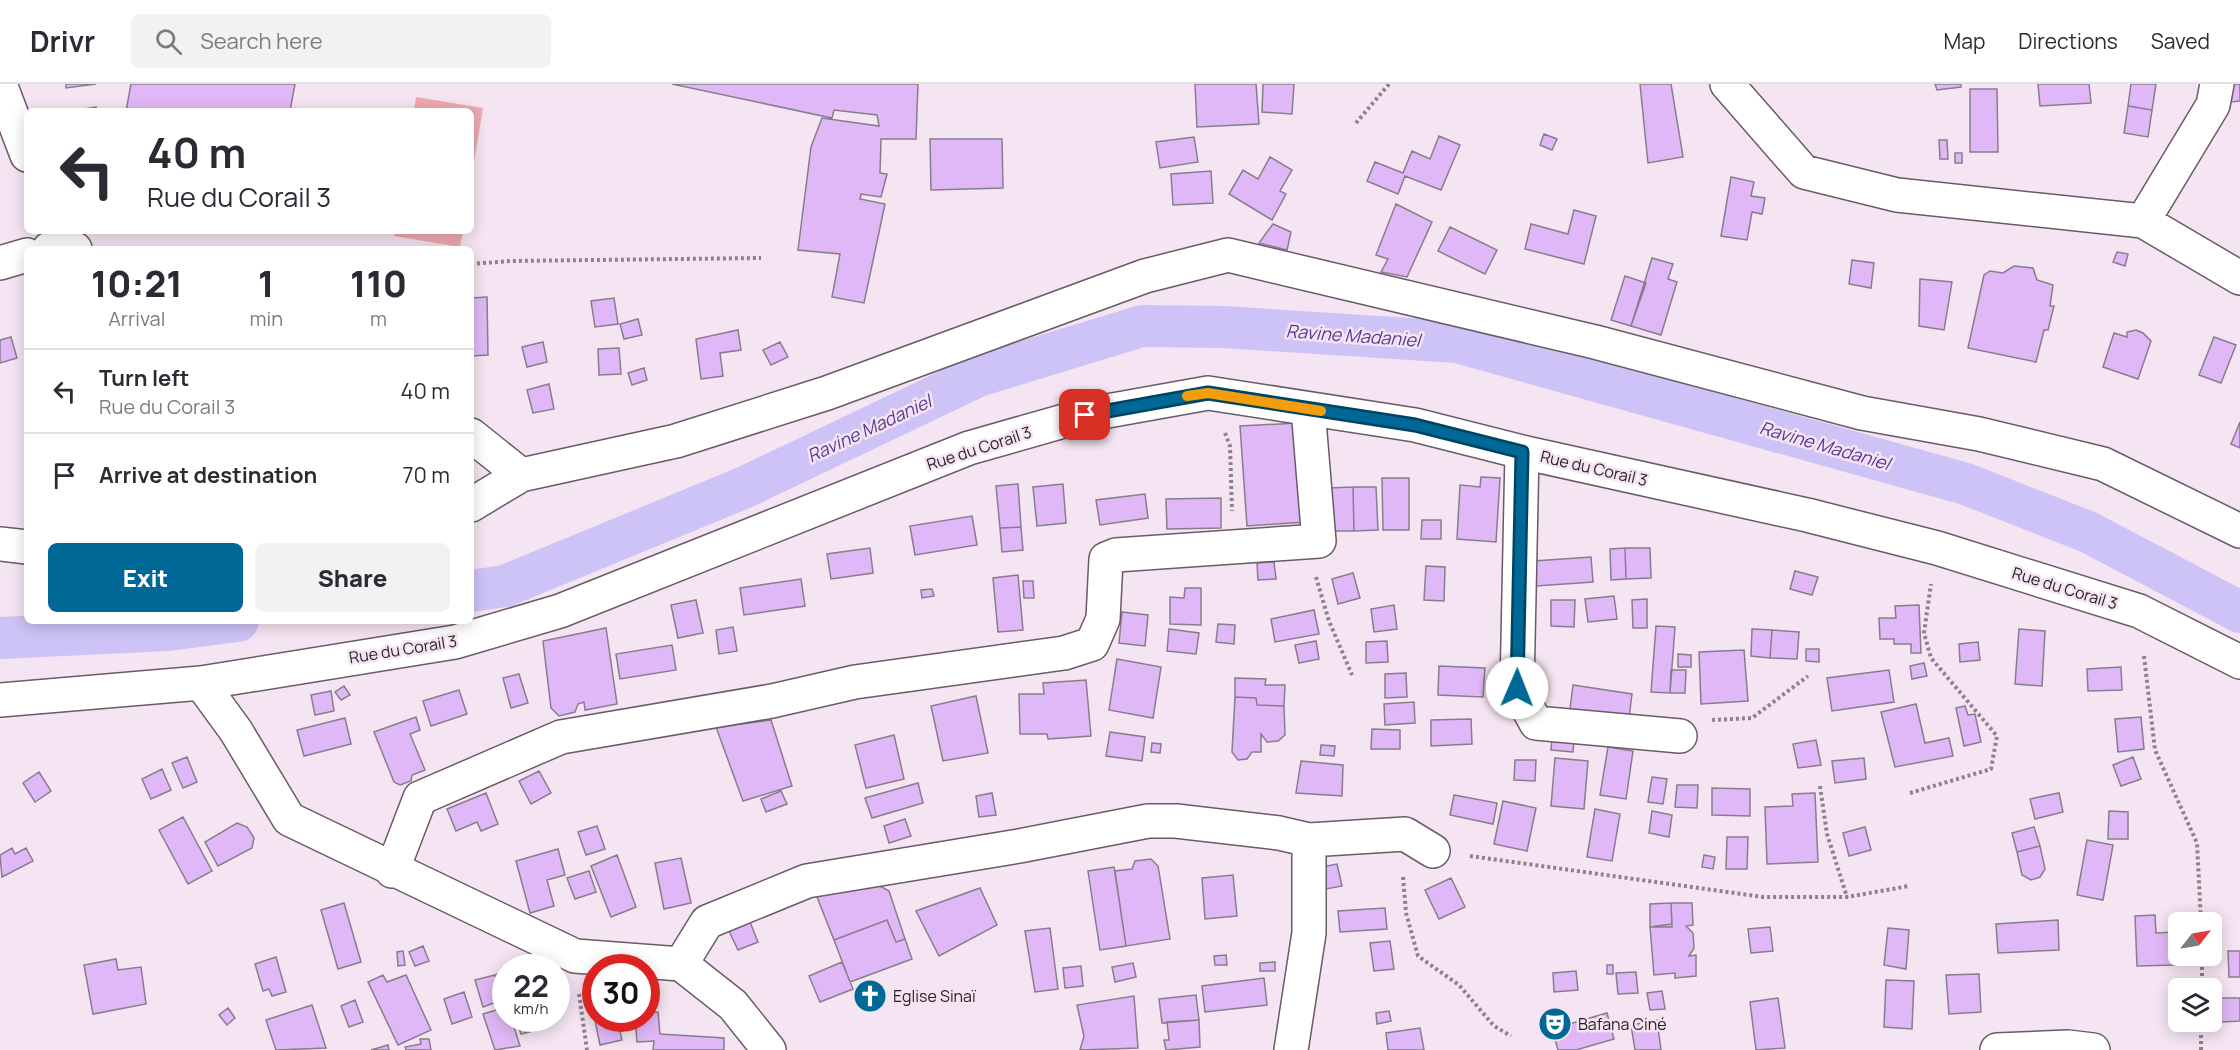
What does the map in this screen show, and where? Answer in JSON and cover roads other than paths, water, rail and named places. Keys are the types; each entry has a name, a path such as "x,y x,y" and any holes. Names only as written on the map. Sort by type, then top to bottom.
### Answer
{"street":[{"path":"0,84 24,147"},
{"path":"1727,84 1804,172 1897,195 2142,221 2240,278"},
{"path":"2142,221 2213,105 2217,84"},
{"path":"474,503 521,475 687,438 827,393 1145,276 1228,255 1595,342 1851,410 1979,434 2103,464 2240,531"},
{"path":"0,263 24,256"},
{"name":"Rue du Corail 3","path":"0,700 201,683 455,642 561,611 969,448 1085,415 1208,393 1415,425 1522,452 1807,515 1937,548 2139,611 2240,662"},
{"path":"392,871 420,798 561,737 772,701 855,682 1064,653 1092,644 1103,619 1106,560 1116,555 1233,545 1319,541 1308,409"},
{"path":"474,437 521,475"},
{"path":"1522,452 1517,688 1536,723 1680,736"},
{"path":"0,544 24,547"},
{"path":"201,683 236,731 289,819 392,871 494,916 575,956 681,964 733,1005 769,1050"},
{"path":"681,964 707,922 807,881 1019,846 1148,821 1176,821 1279,833 1309,840 1405,834 1433,851"},
{"path":"1291,1050 1309,933 1309,840"},
{"path":"1997,1050 2068,1047 2093,1050"}],"waterway":[{"name":"Ravine Madaniel","path":"474,591 505,586 743,488 978,376 1142,326 1224,327 1457,342 1966,484 2088,532 2240,612"},
{"name":"Ravine Madaniel","path":"0,638 168,630 215,624"}],"place":[{"name":"Eglise Sinaï","path":"870,996"},
{"name":"Bafana Ciné","path":"1555,1024"}]}
